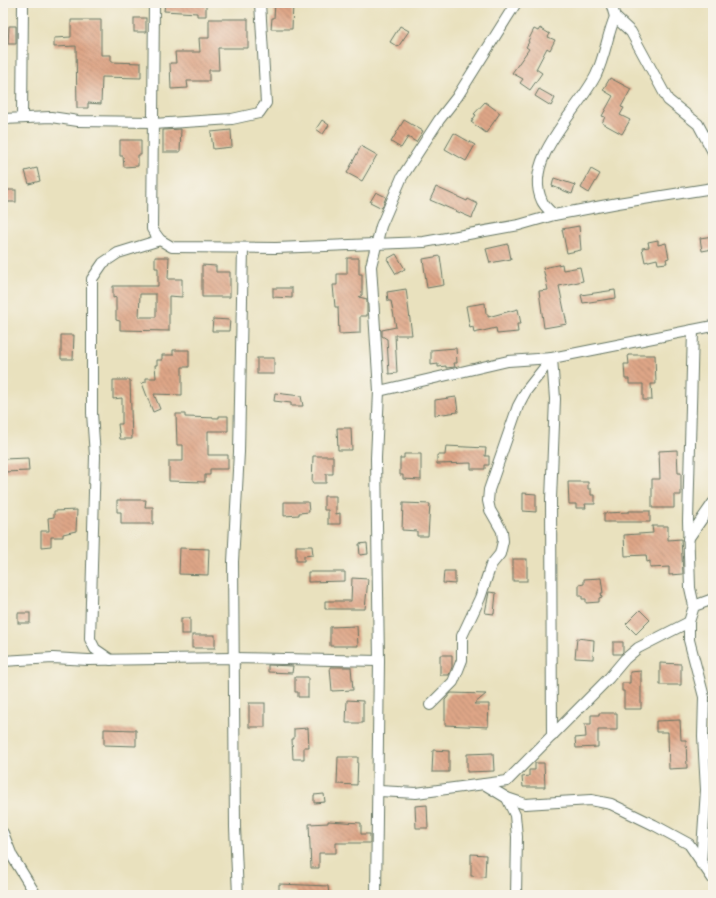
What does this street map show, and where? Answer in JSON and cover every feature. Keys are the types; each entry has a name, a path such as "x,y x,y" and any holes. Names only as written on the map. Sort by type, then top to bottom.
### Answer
{"street":[{"path":"22,117 23,3"},
{"path":"154,3 152,229 160,240 172,247 243,248 424,242 519,225 554,215 713,188"},
{"path":"3,119 22,117 51,117 78,121 153,123 232,119 259,113 266,103 260,3"},
{"path":"376,895 376,819 379,790 380,661 376,458 379,391 371,274 376,244 381,226 402,177 468,80 516,3"},
{"path":"611,3 615,17 631,32 668,100 698,124 713,152"},
{"path":"554,215 542,202 537,187 539,165 596,75 604,52 608,32 615,17"},
{"path":"111,660 95,649 90,639 95,456 92,413 92,279 103,263 118,253 160,240"},
{"path":"238,895 235,827 233,562 239,452 243,248"},
{"path":"379,391 508,361 552,358 713,326"},
{"path":"693,330 688,539 690,588 694,606 689,622 689,640 704,697 703,736 708,843 701,864"},
{"path":"430,705 453,682 462,656 462,636 480,598 491,565 500,554 503,541 502,531 490,510 488,501 489,490 518,406 526,390 552,358"},
{"path":"552,358 555,399 551,499 552,736"},
{"path":"688,539 713,503"},
{"path":"694,606 713,599"},
{"path":"379,790 416,793 507,781 629,655 638,648 689,622"},
{"path":"3,661 53,658 111,660 233,658 380,661"},
{"path":"484,784 507,798 525,804 591,800 611,804 689,844 701,864 713,878"},
{"path":"507,798 514,815 517,837 516,895"},
{"path":"3,833 12,856 36,895"}],"building":[{"path":"165,3 206,3 206,16 197,16 197,13 164,11"},
{"path":"275,3 293,3 292,29 271,29 272,18 274,18"},
{"path":"134,18 146,18 146,32 134,32"},
{"path":"209,19 248,19 248,48 218,48 219,70 209,70 209,81 187,81 188,88 171,89 170,63 176,63 175,52 200,52 199,38 209,38"},
{"path":"71,20 101,20 101,55 111,55 111,62 141,63 141,78 102,77 101,104 88,103 88,108 77,108 76,46 54,47 54,38 71,37"},
{"path":"9,26 16,26 16,44 8,44"},
{"path":"400,26 409,31 398,47 390,42"},
{"path":"540,28 550,34 548,37 555,40 550,50 547,48 536,69 542,73 530,90 520,83 523,79 512,73 529,49 526,47 534,29 538,31"},
{"path":"610,78 631,89 621,107 624,108 620,115 630,120 622,134 602,123 605,117 602,116 613,96 603,90"},
{"path":"539,89 555,98 551,106 535,96"},
{"path":"485,102 500,113 486,133 471,122 476,115 474,114"},
{"path":"322,120 329,125 323,134 316,129"},
{"path":"404,120 423,131 416,142 408,137 401,148 391,142"},
{"path":"181,129 180,152 163,152 163,130"},
{"path":"231,130 232,147 213,149 211,132"},
{"path":"454,133 475,145 466,161 445,149"},
{"path":"120,140 141,140 141,155 138,155 138,166 124,167 123,156 120,156"},
{"path":"361,146 377,155 362,181 347,173"},
{"path":"37,168 40,181 29,184 25,171"},
{"path":"591,169 600,174 589,193 581,188"},
{"path":"554,178 575,185 572,194 552,186"},
{"path":"436,187 467,201 468,199 478,204 472,218 430,200"},
{"path":"3,190 16,190 16,202 3,202"},
{"path":"376,192 386,197 382,208 370,202"},
{"path":"579,226 581,250 567,253 562,229"},
{"path":"713,236 713,249 702,251 700,238"},
{"path":"658,240 658,245 666,243 669,258 666,259 667,263 658,264 657,259 645,262 642,248 649,247 648,242"},
{"path":"508,244 511,259 490,263 486,249"},
{"path":"396,254 405,269 396,274 387,259"},
{"path":"440,256 444,285 427,288 423,259"},
{"path":"155,257 169,257 168,279 182,279 182,297 169,296 169,331 120,330 120,321 116,320 116,297 113,298 113,286 158,286 158,268 155,268","holes":["140,294 156,294 156,317 139,317"]},
{"path":"347,258 359,258 359,274 362,274 362,295 359,297 367,299 367,316 360,316 360,333 339,334 338,307 335,307 333,285 337,285 337,274 347,274"},
{"path":"562,264 563,270 580,267 583,281 559,286 567,324 544,328 539,291 548,290 543,268"},
{"path":"202,265 216,266 216,272 230,272 230,297 202,297"},
{"path":"273,288 292,288 292,298 273,297"},
{"path":"406,289 412,335 395,335 397,373 389,374 387,339 382,336 382,330 396,327 391,301 388,301 387,292"},
{"path":"615,290 616,298 583,303 581,295"},
{"path":"485,303 486,314 488,314 488,317 518,309 521,324 517,324 518,332 497,334 496,328 474,333 473,327 470,328 466,306"},
{"path":"213,319 230,320 229,331 212,331"},
{"path":"61,335 74,335 73,359 61,359"},
{"path":"456,348 457,363 454,363 455,367 446,368 446,366 438,367 438,364 431,365 431,350"},
{"path":"173,350 189,350 189,367 182,367 182,395 154,394 160,409 153,412 142,383 146,382 146,378 156,378 155,365 157,365 157,360 162,360 162,355 173,355"},
{"path":"628,355 655,355 656,384 651,384 652,400 643,400 643,384 629,384 629,379 625,379 624,364 629,364"},
{"path":"257,358 274,358 274,374 257,374"},
{"path":"113,380 130,380 132,439 120,439 118,424 122,424 122,398 113,399"},
{"path":"275,393 301,396 303,406 291,406 291,403 274,401"},
{"path":"456,397 458,412 435,415 435,400"},
{"path":"176,414 185,414 185,417 219,418 219,416 228,416 228,431 208,431 208,455 228,455 228,469 210,469 210,475 205,475 205,482 169,481 169,461 183,461 183,445 177,445"},
{"path":"337,428 351,428 352,450 338,450"},
{"path":"446,446 486,448 485,456 489,456 489,465 485,465 485,469 471,469 471,463 437,464 437,455 445,455"},
{"path":"677,450 678,473 681,473 681,495 674,495 674,508 652,508 652,479 660,479 659,451"},
{"path":"404,454 421,454 421,480 403,479 403,475 400,475 400,458 404,458"},
{"path":"313,456 333,456 333,474 326,474 326,483 312,483"},
{"path":"28,458 29,471 3,472 3,459"},
{"path":"568,482 588,482 588,489 591,489 591,495 595,495 595,504 585,504 586,508 576,508 576,504 569,504"},
{"path":"523,493 536,494 536,512 523,511"},
{"path":"324,496 336,496 336,514 340,513 340,524 328,524 328,510 324,510"},
{"path":"117,500 146,500 145,507 153,507 153,524 121,524 121,512 117,512"},
{"path":"284,502 308,502 309,512 299,513 299,515 284,516"},
{"path":"403,503 430,504 428,536 417,536 417,531 402,530"},
{"path":"77,510 76,531 63,534 63,537 51,537 51,546 41,547 41,531 49,531 48,518 54,517 54,511"},
{"path":"650,511 650,522 604,522 604,513"},
{"path":"652,526 668,526 668,540 681,539 683,574 669,575 669,567 650,568 650,561 647,562 646,555 625,556 624,535 653,533"},
{"path":"367,543 368,554 360,555 359,544"},
{"path":"296,546 312,546 313,555 304,556 304,561 296,561"},
{"path":"180,548 209,549 208,575 179,574"},
{"path":"513,559 527,559 527,581 513,581"},
{"path":"444,571 455,571 455,584 443,583"},
{"path":"308,572 345,572 345,581 308,582"},
{"path":"352,578 368,579 365,609 325,609 325,601 351,601"},
{"path":"601,578 603,593 601,593 602,597 599,598 599,602 586,603 586,599 582,599 582,596 579,596 579,585 584,584 584,579"},
{"path":"489,592 496,593 494,614 485,613"},
{"path":"640,610 650,620 636,634 626,624"},
{"path":"18,613 30,613 30,623 18,623"},
{"path":"181,618 190,618 190,634 181,634"},
{"path":"357,626 358,646 330,646 330,627"},
{"path":"192,635 215,635 215,648 192,648"},
{"path":"577,638 594,640 593,659 575,658"},
{"path":"613,642 623,642 623,652 621,654 613,654"},
{"path":"440,655 452,655 452,667 449,675 440,675"},
{"path":"660,663 681,664 681,685 660,685"},
{"path":"268,665 293,666 292,673 268,672"},
{"path":"330,667 351,667 353,690 332,691"},
{"path":"641,671 641,709 624,709 624,691 622,691 622,683 630,683 630,672"},
{"path":"295,677 308,677 308,697 298,697 298,692 295,692"},
{"path":"451,693 486,694 474,704 489,704 488,727 445,725 445,700"},
{"path":"347,700 363,701 363,723 346,723"},
{"path":"249,703 265,703 265,727 249,727"},
{"path":"599,713 617,713 617,730 598,730 598,747 576,748 575,738 586,737 585,724 591,724 591,715 599,715"},
{"path":"680,720 681,740 686,740 687,768 669,769 668,732 656,732 656,721"},
{"path":"308,728 309,747 304,747 304,759 293,759 292,739 294,739 294,729"},
{"path":"104,729 136,730 136,746 104,745"},
{"path":"433,750 449,751 449,772 432,772"},
{"path":"493,753 494,771 467,772 467,754"},
{"path":"338,757 358,757 357,785 337,784"},
{"path":"535,763 544,763 545,787 523,787 522,777 529,776 529,770 535,770"},
{"path":"324,794 325,802 314,803 314,795"},
{"path":"427,805 428,828 416,828 415,806"},
{"path":"328,821 361,823 361,834 370,834 370,843 336,843 336,853 319,853 319,868 311,868 309,824 328,823"},
{"path":"471,854 486,855 485,877 471,876"},
{"path":"279,884 328,886 329,895 297,895 297,892 279,891"}]}
